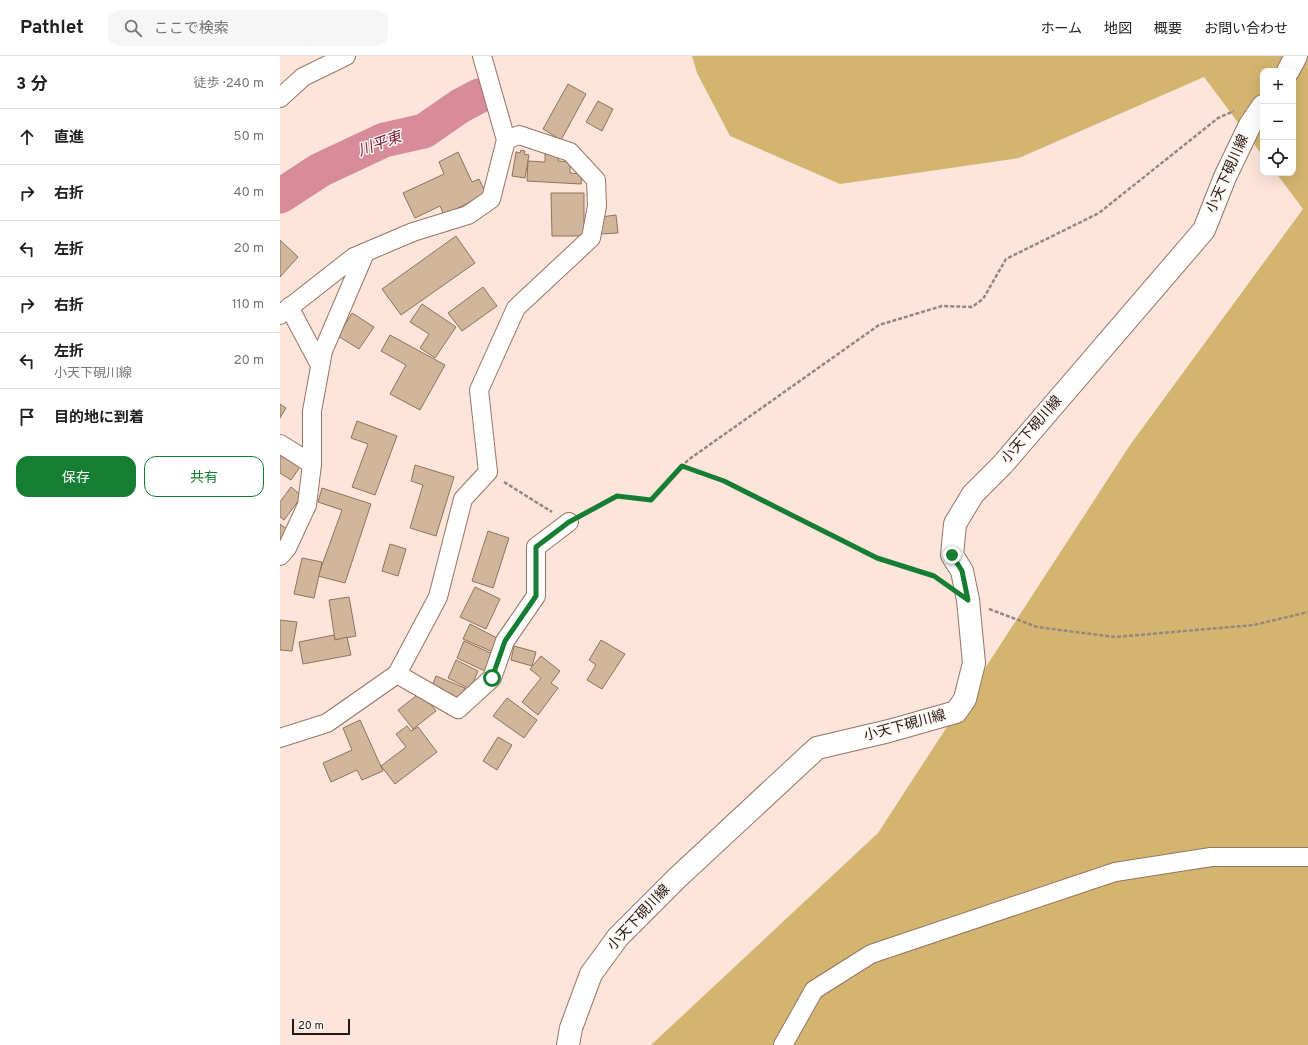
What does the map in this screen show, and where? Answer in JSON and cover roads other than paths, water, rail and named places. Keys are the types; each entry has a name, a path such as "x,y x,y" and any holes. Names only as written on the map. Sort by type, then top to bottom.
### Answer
{"main road":[{"path":"1290,68 1296,56"},
{"name":"小天下硯川線","path":"568,1045 571,1028 591,974 618,937 676,879 817,748 889,732 956,712 965,699 974,663 968,600 962,571 952,555 955,524 973,494 1003,464 1204,230 1243,138 1260,110"}],"street":[{"path":"280,98 303,77 346,56"},
{"path":"320,365 284,311 354,257 413,232 468,215 491,199 506,140 482,56"},
{"path":"280,738 327,723 397,674 438,597 463,499 488,472 479,390 516,308 591,238 597,206 596,180 570,152 519,135 506,140"},
{"path":"280,556 287,548 307,505 312,464 312,411 323,351 364,253"},
{"path":"280,444 312,464"},
{"path":"397,674 458,709 492,678 505,641 536,596 536,547 569,522"},
{"path":"783,1045 814,990 871,954 1115,872 1211,857 1308,857"}],"waterway":[{"name":"川平東","path":"280,196 320,170 384,140 424,131 460,106 479,96"}]}
